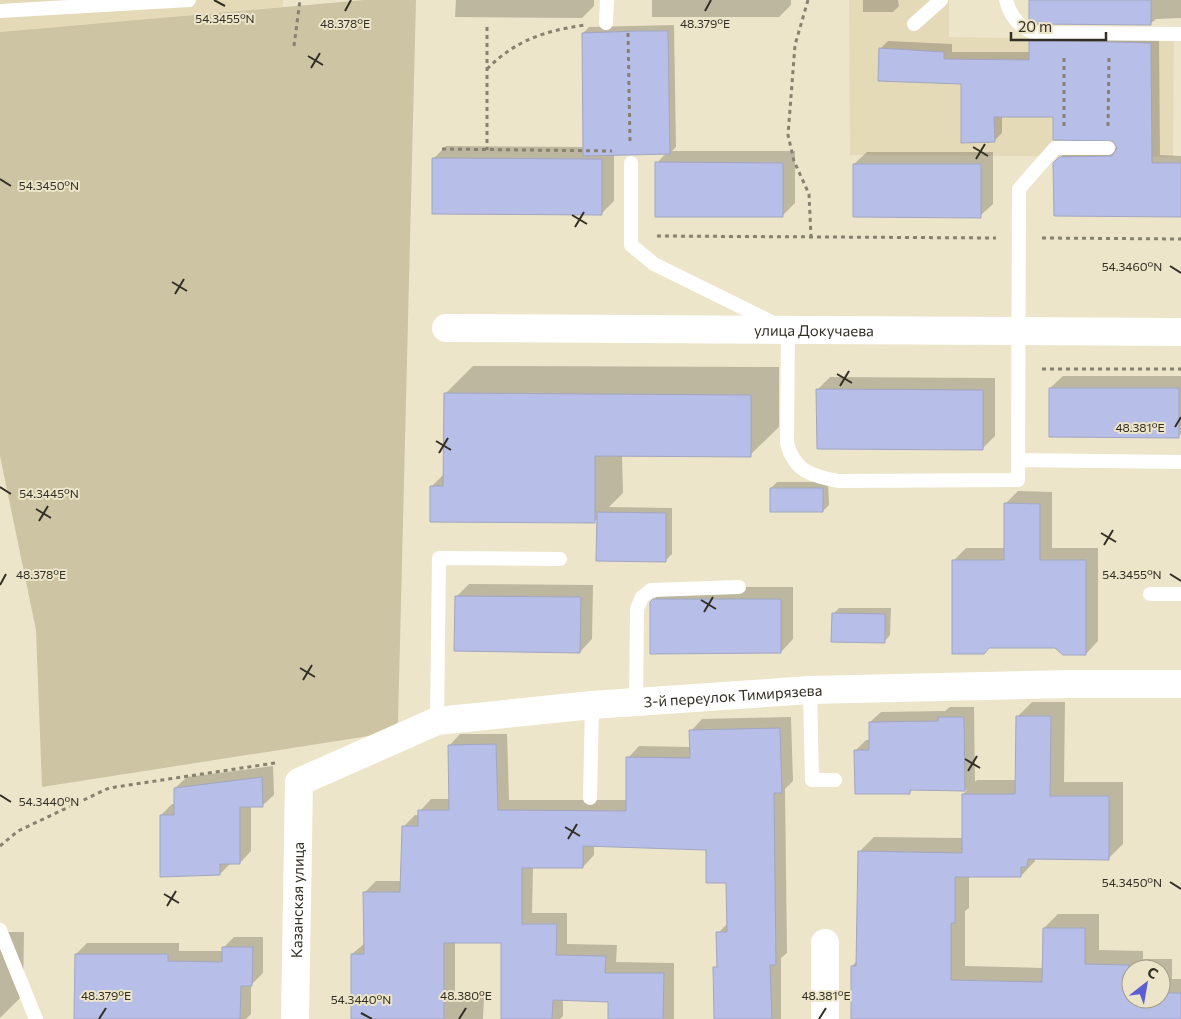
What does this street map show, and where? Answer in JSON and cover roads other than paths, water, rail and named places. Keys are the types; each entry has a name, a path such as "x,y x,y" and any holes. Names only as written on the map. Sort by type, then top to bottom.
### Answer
{"street":[{"name":"улица Докучаева","path":"446,328 1181,332"},
{"name":"3-й переулок Тимирязева","path":"299,782 437,721 592,705 810,690 1061,684 1181,684"},
{"name":"Казанская улица","path":"295,1019 299,782"},
{"path":"825,943 825,1019"}],"lane":[{"path":"0,11 189,0"},
{"path":"606,23 607,0"},
{"path":"914,24 942,0"},
{"path":"1006,0 1014,20 1024,29 1034,33 1181,34"},
{"path":"631,157 631,245 654,264 788,330 787,443 791,458 803,470 819,478 838,481 1018,480 1019,189 1055,148 1108,148"},
{"path":"1019,460 1181,462"},
{"path":"437,721 439,558 560,559"},
{"path":"636,702 637,608 642,597 651,590 739,587"},
{"path":"1150,594 1181,594"},
{"path":"810,690 812,780 835,780"},
{"path":"590,798 592,705"},
{"path":"2,938 36,1019"}]}
